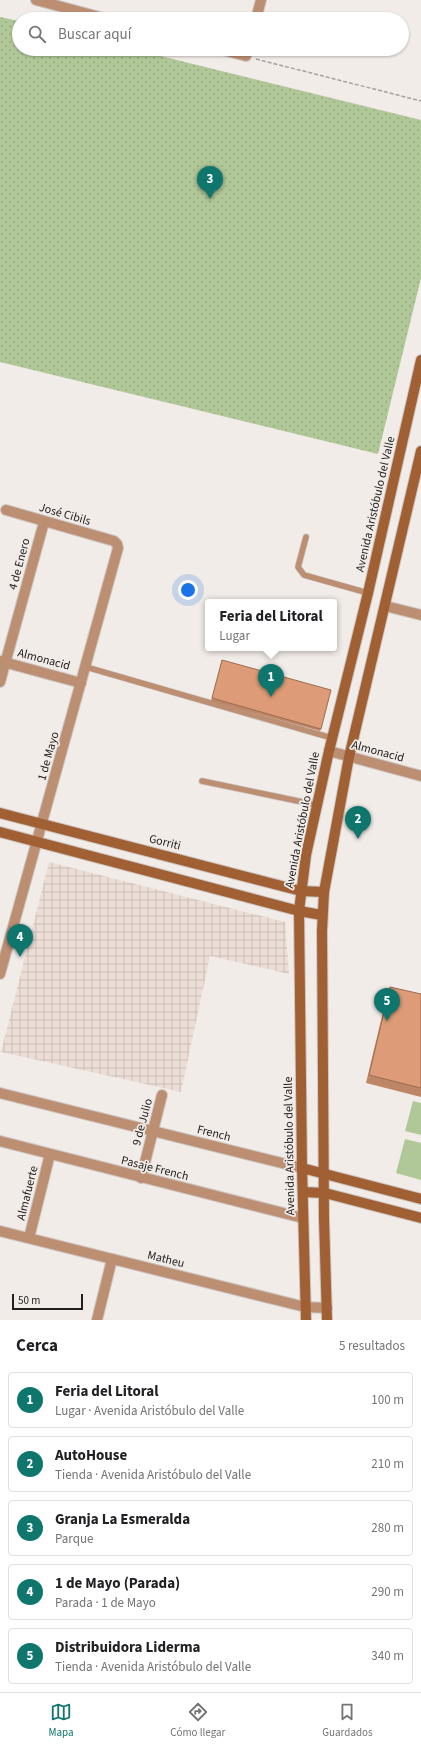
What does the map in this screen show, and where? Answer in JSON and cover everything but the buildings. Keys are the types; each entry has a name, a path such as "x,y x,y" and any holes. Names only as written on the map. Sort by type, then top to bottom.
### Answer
{"main road":[{"name":"Avenida Aristóbulo del Valle","path":"306,1320 302,1168 299,911 301,891 306,855 329,751 368,593 421,360"},
{"path":"327,1320 322,915 324,892 349,757 421,451"},
{"name":"Gorriti","path":"0,813 301,891 324,892"},
{"path":"0,832 299,911 322,915"},
{"name":"French","path":"302,1168 421,1199"},
{"path":"303,1192 325,1193 421,1218"}],"street":[{"path":"36,0 81,12"},
{"path":"258,12 261,0"},
{"name":"José Cibils","path":"6,510 114,541 117,544"},
{"name":"4 de Enero","path":"0,682 3,661 44,522"},
{"name":"1 de Mayo","path":"0,974 4,946 42,824 82,683 118,548 117,544"},
{"path":"385,606 421,615"},
{"name":"Almonacid","path":"3,661 82,683"},
{"name":"Almonacid","path":"329,751 421,776"},
{"name":"French","path":"0,1093 302,1168"},
{"name":"9 de Julio","path":"140,1178 162,1095"},
{"name":"Pasaje French","path":"0,1141 140,1178 303,1218"},
{"name":"Almafuerte","path":"29,1238 50,1154"},
{"name":"Matheu","path":"0,1231 305,1307 327,1308"},
{"path":"97,1320 112,1259"}],"lane":[{"path":"306,537 298,567 304,575 368,593"},
{"path":"86,667 332,738"},
{"path":"202,781 317,805"}],"path":[{"path":"258,56 421,101"}],"shaded area":[{"path":"49,862 285,922 289,974 210,956 181,1092 1,1052"}],"green space":[{"path":"0,17 12,20 12,56 160,56 421,120 421,278 378,454 0,362"},
{"path":"413,1101 421,1103 421,1135 405,1131"},
{"path":"405,1139 421,1143 421,1180 396,1173"}],"place":[{"name":"Granja La Esmeralda","path":"210,199"},
{"name":"Feria del Litoral","path":"271,697"},
{"name":"AutoHouse","path":"358,839"},
{"name":"1 de Mayo (Parada)","path":"20,957"},
{"name":"Distribuidora Liderma","path":"387,1021"}]}
